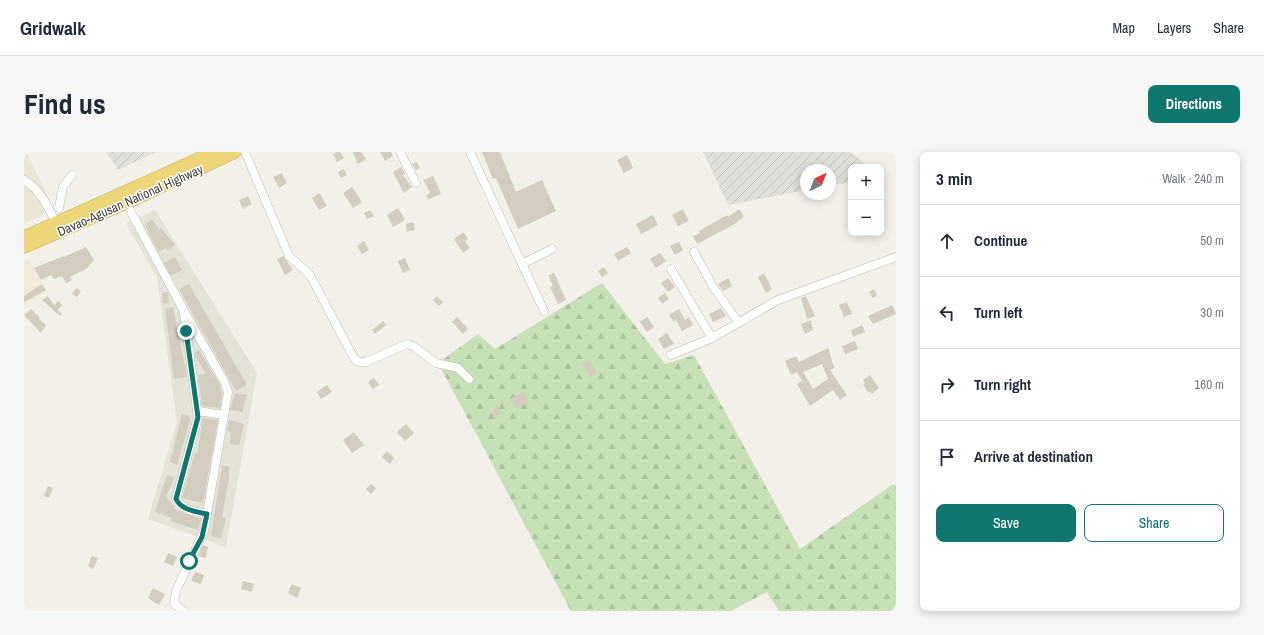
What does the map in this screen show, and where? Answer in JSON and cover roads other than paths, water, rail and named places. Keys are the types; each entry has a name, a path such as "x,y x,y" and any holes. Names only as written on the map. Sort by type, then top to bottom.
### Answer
{"highway":[{"name":"Davao-Agusan National Highway","path":"124,199 214,152"},
{"name":"Davao-Agusan National Highway","path":"24,247 79,218 235,152"},
{"name":"Davao-Agusan National Highway","path":"24,237 56,223 79,218"}],"street":[{"path":"246,152 289,256 310,275 355,360 362,363 407,344 413,346 436,363 458,368 469,379"},
{"path":"400,152 416,183"},
{"path":"470,152 544,311"},
{"path":"59,208 63,187 72,175"},
{"path":"24,180 37,189 43,196 56,223"},
{"path":"124,199 227,387 227,398 202,537 189,561 176,591 174,603 183,611"},
{"path":"522,264 552,249"},
{"path":"694,252 714,288 739,323"},
{"path":"671,355 712,338 778,300 896,257"},
{"path":"671,269 712,338"},
{"path":"184,311 198,411 197,424 176,499 179,504 188,509 207,514"},
{"path":"198,411 224,415"}]}
